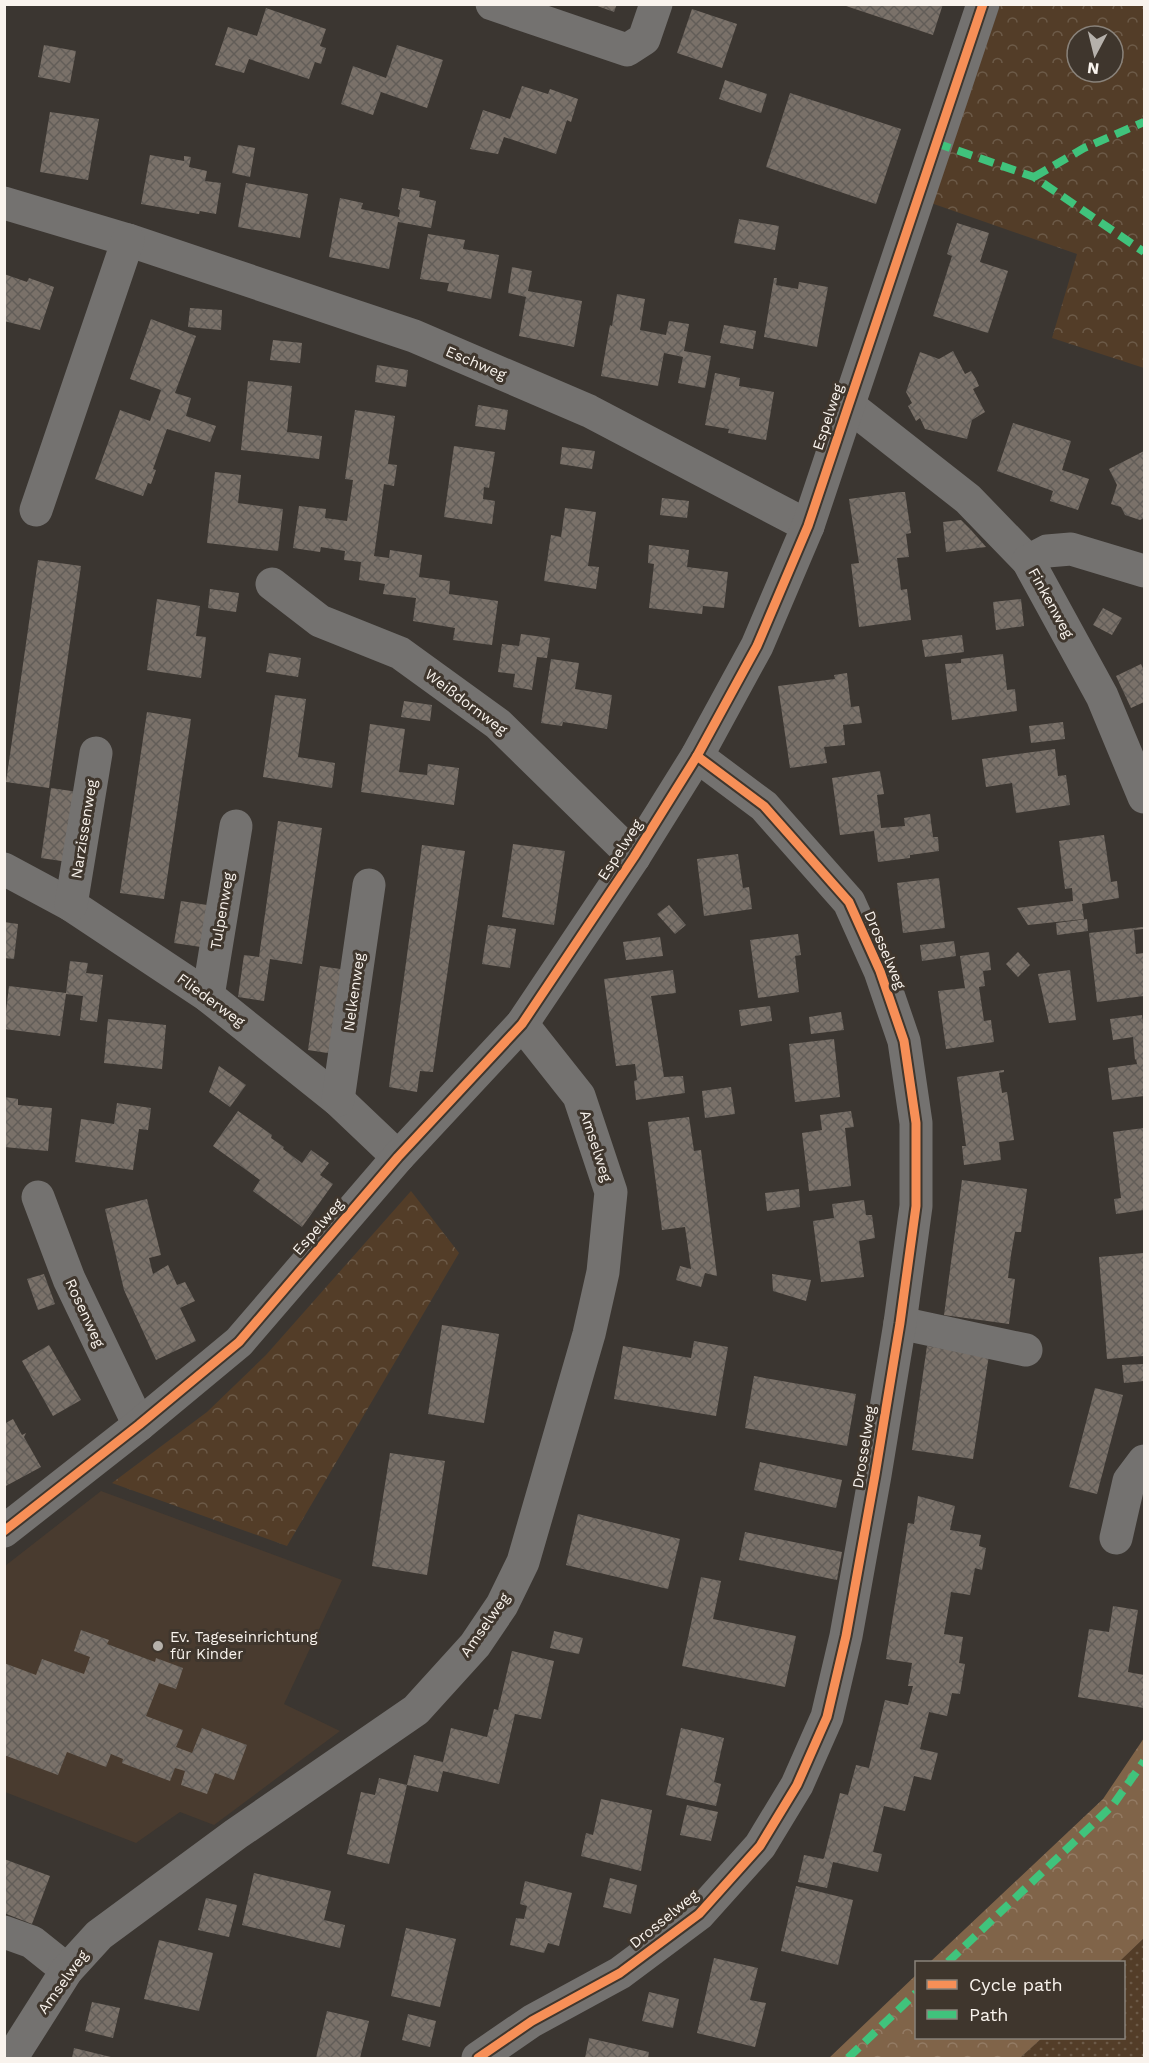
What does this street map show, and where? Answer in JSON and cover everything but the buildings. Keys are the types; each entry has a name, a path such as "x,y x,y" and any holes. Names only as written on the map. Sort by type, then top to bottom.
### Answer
{"street":[{"path":"492,4 627,50 644,39 656,4"},
{"name":"Espelweg","path":"4,1532 239,1342 398,1157 522,1024 634,857 697,756 757,646 808,526 983,4"},
{"name":"Eschweg","path":"4,203 128,240 414,336 589,411 808,526"},
{"path":"36,510 128,240"},
{"name":"Finkenweg","path":"848,404 968,499 1028,561 1102,696 1144,797"},
{"path":"1028,561 1047,551 1071,549 1144,571"},
{"name":"Weißdornweg","path":"272,584 320,621 400,653 498,723 634,857"},
{"name":"Narzissenweg","path":"71,904 96,753"},
{"name":"Drosselweg","path":"478,2058 532,2021 620,1972 699,1914 760,1846 797,1785 827,1717 846,1636 900,1323 916,1206 916,1123 904,1041 880,970 849,902 764,806 697,756"},
{"name":"Tulpenweg","path":"208,996 237,826"},
{"name":"Fliederweg","path":"4,869 71,904 208,996 338,1100 398,1157"},
{"name":"Nelkenweg","path":"338,1100 369,885"},
{"name":"Amselweg","path":"13,2058 67,1970 99,1935 236,1834 416,1710 475,1644 502,1605 523,1562 589,1334 603,1272 611,1192 579,1096 522,1024"},
{"name":"Rosenweg","path":"38,1197 69,1280 139,1425"},
{"path":"900,1323 1026,1350"},
{"path":"1116,1538 1129,1481 1144,1461"},
{"path":"4,1932 32,1942 67,1970"}],"shaded area":[{"name":"Ev. Tageseinrichtung für Kinder","path":"101,1491 342,1580 284,1704 340,1731 214,1825 180,1812 136,1843 5,1792 5,1566"}],"green space":[{"path":"1000,5 1144,5 1144,368 1052,338 1077,254 931,203"},
{"path":"411,1191 459,1253 287,1546 112,1483 207,1412 266,1355"},
{"path":"1144,1738 1144,1938 1120,1961 931,1961 1103,1799"},
{"path":"1144,1938 1144,2058 1020,2058 1041,2039 1125,2039 1125,1961 1120,1961"},
{"path":"915,1976 915,2039 1041,2039 1020,2058 829,2058"}],"marked path":[{"path":"1034,177 1084,148 1144,122"},
{"path":"936,143 1034,177 1144,252"},
{"path":"949,1961 1113,1805 1144,1761"},
{"path":"848,2058 915,1994"}],"cycle path":[{"path":"4,1531 139,1425 239,1342 398,1157 522,1024 634,857 697,756 757,646 808,526 983,4"},
{"path":"478,2058 532,2021 620,1973 699,1914 760,1846 797,1785 827,1717 846,1636 875,1475 900,1323 916,1206 916,1123 904,1041 880,971 849,902 764,806 697,756"}],"place":[{"name":"Ev. Tageseinrichtung für Kinder","path":"158,1646"}]}
